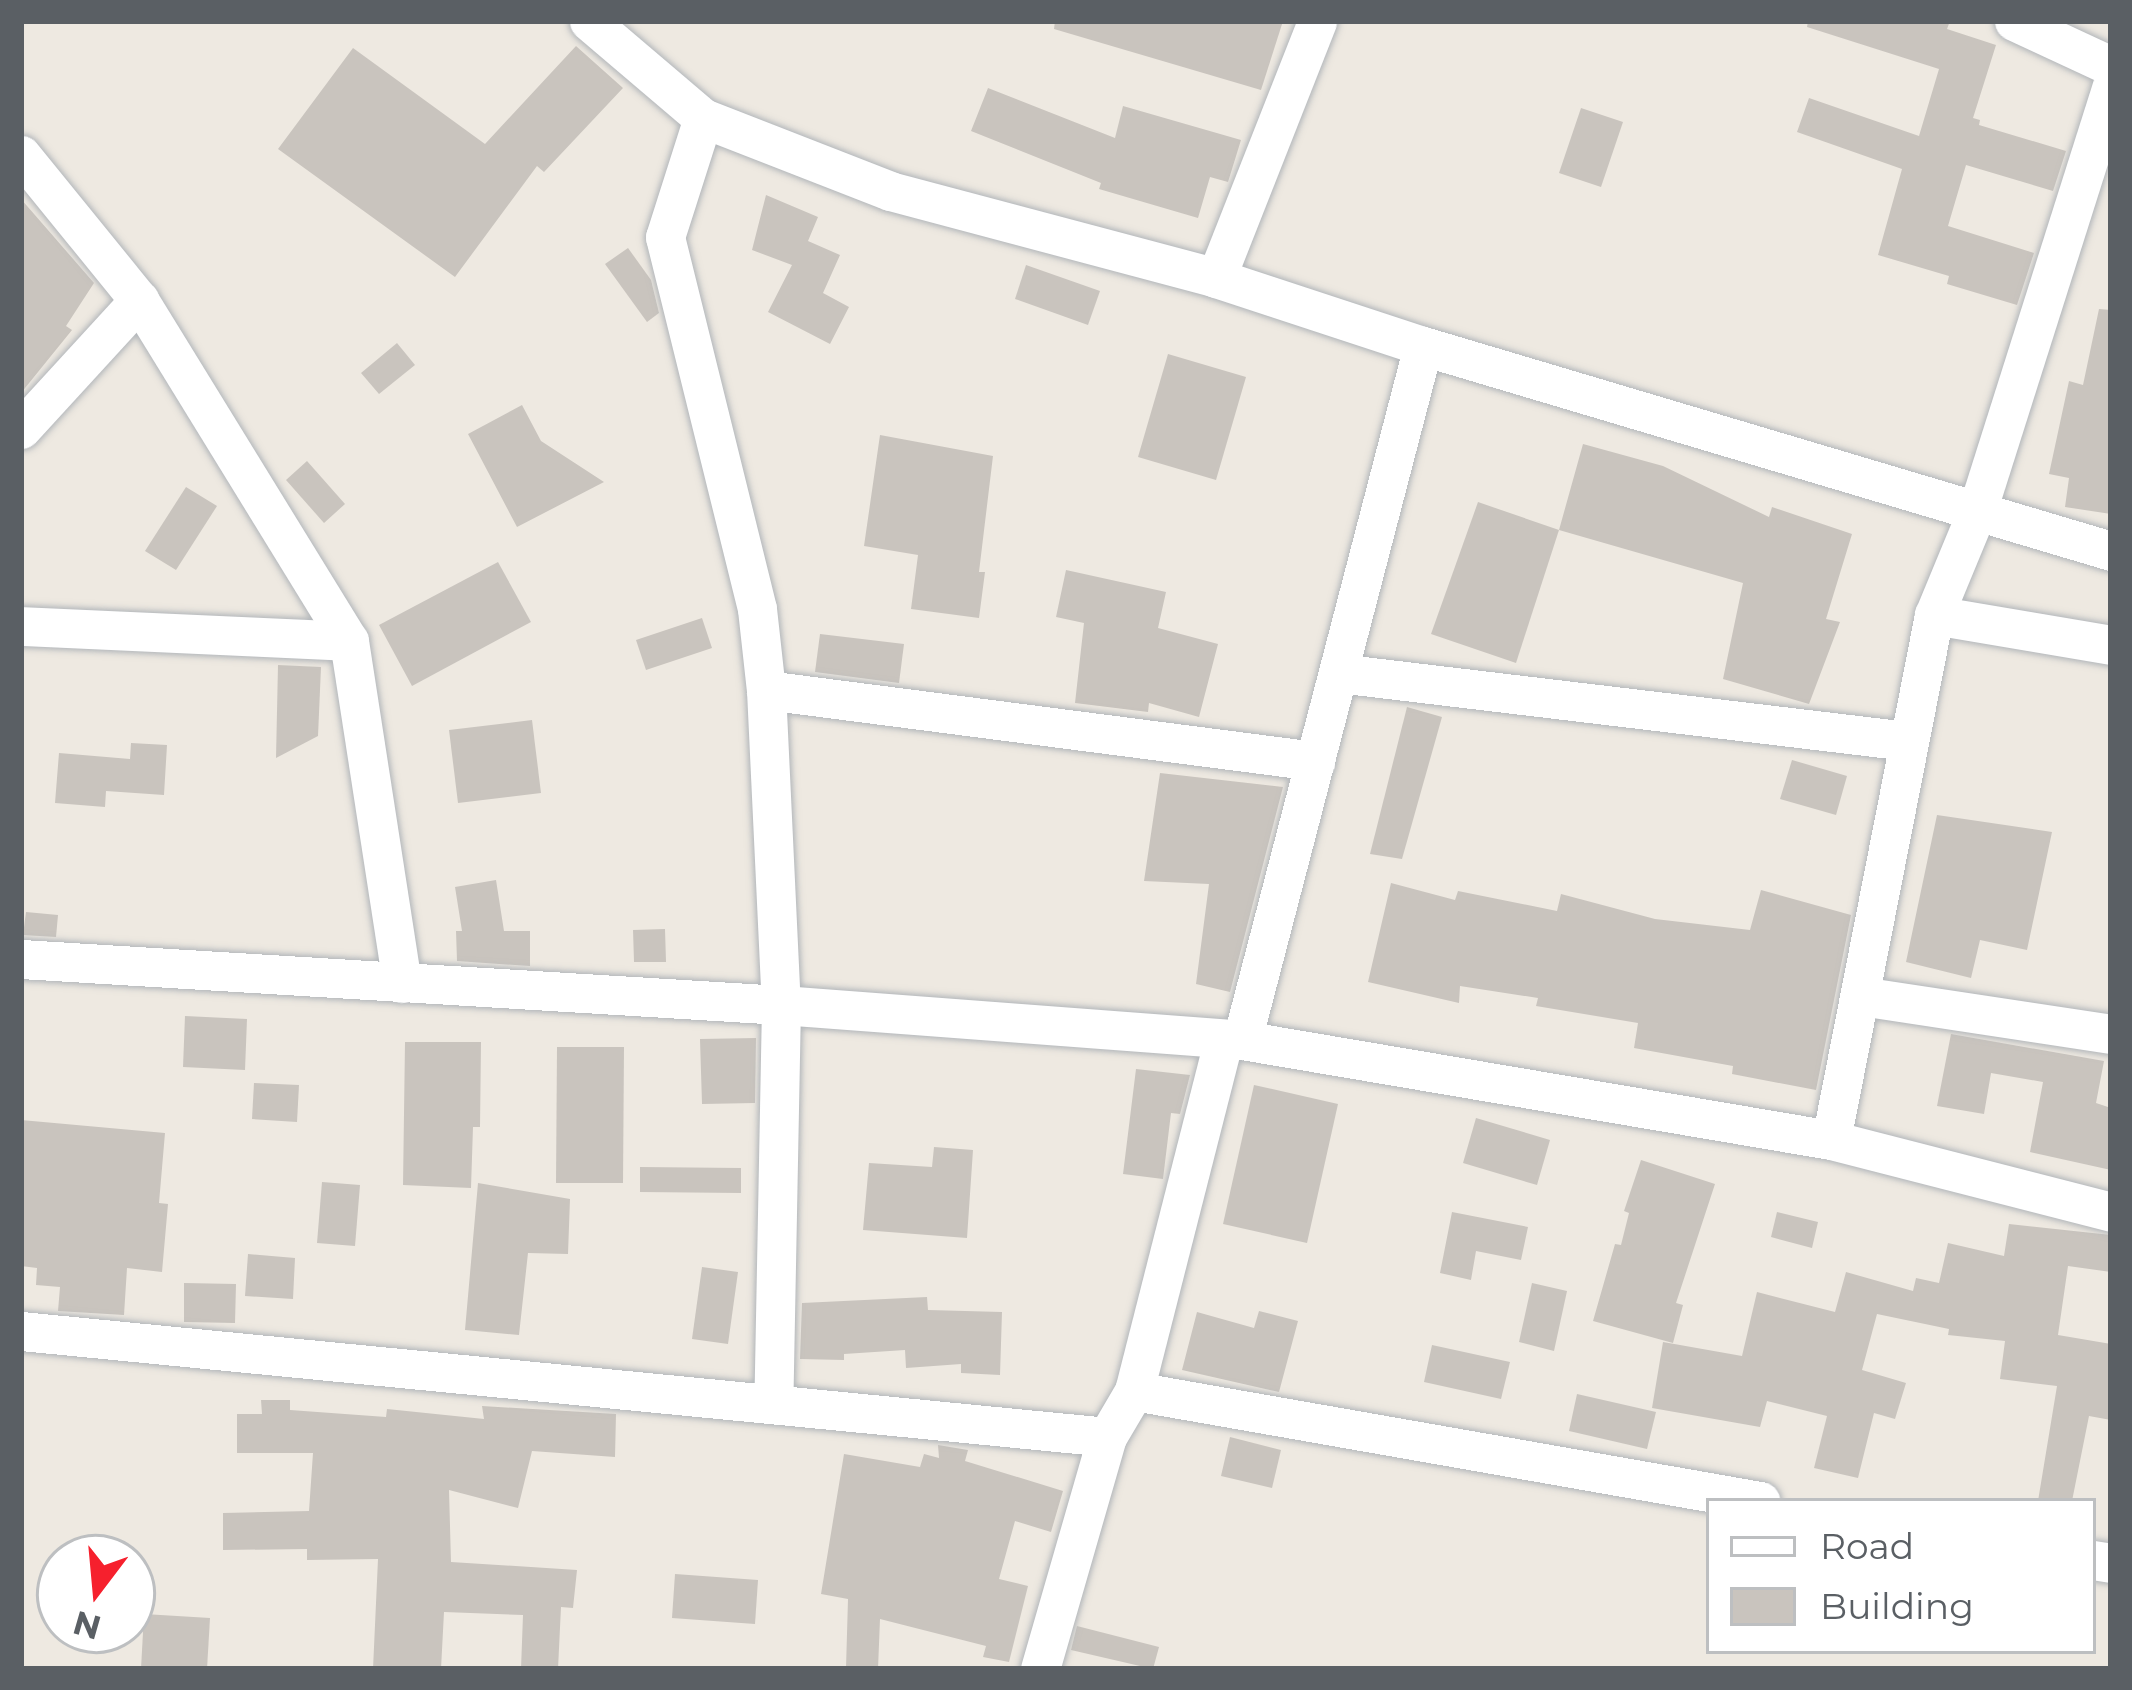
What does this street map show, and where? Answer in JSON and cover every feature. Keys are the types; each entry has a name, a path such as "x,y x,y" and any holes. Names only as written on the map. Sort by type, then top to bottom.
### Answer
{"street":[{"path":"589,21 703,118 890,191 1216,278 1423,346 2111,551"},
{"path":"1216,278 1316,21"},
{"path":"2014,21 2111,66"},
{"path":"1831,1140 1934,615 1977,511 2111,88"},
{"path":"703,118 665,237 757,609 766,690 782,1005 773,1404"},
{"path":"21,154 139,300 349,641 402,983"},
{"path":"21,429 139,300"},
{"path":"1040,1669 1107,1437 1134,1390 1315,761 1423,346"},
{"path":"1934,615 2111,645"},
{"path":"21,626 349,641"},
{"path":"1338,674 1907,741"},
{"path":"766,690 1315,761"},
{"path":"21,959 782,1005 1232,1042 1831,1140 2111,1212"},
{"path":"1860,996 2111,1034"},
{"path":"21,1331 1107,1437"},
{"path":"1134,1390 1743,1498"}],"building":[{"path":"1055,21 1283,21 1261,90 1054,29"},
{"path":"1808,21 1950,21 1947,29 1996,45 1973,118 1980,120 1979,125 2066,151 2053,191 1966,165 1948,226 2034,253 2017,305 1947,284 1949,276 1878,255 1902,169 1797,132 1809,98 1919,136 1939,69 1807,27"},
{"path":"576,46 623,88 544,172 537,166 455,277 278,149 353,48 485,144"},
{"path":"988,88 1115,138 1123,106 1241,140 1228,182 1210,177 1198,218 1099,189 1101,183 971,131"},
{"path":"1581,108 1623,122 1601,187 1559,173"},
{"path":"766,195 818,217 808,241 840,255 823,293 849,307 830,344 768,312 792,265 752,250"},
{"path":"21,199 94,283 66,326 72,330 21,393"},
{"path":"628,248 651,280 659,313 647,322 605,264"},
{"path":"1026,265 1100,291 1088,325 1015,299"},
{"path":"2099,309 2111,310 2111,514 2065,507 2069,478 2049,474 2069,381 2083,385"},
{"path":"397,343 415,365 379,394 361,373"},
{"path":"1168,354 1246,377 1216,480 1138,457"},
{"path":"522,405 541,441 604,482 517,527 468,434"},
{"path":"880,435 993,456 979,572 985,572 979,618 911,609 918,555 864,546"},
{"path":"1583,444 1663,466 1769,517 1772,507 1852,534 1826,619 1840,622 1809,704 1723,679 1743,583 1559,530"},
{"path":"307,461 345,504 324,523 286,480"},
{"path":"186,487 217,506 176,570 145,551"},
{"path":"1478,502 1559,530 1516,663 1431,634"},
{"path":"498,562 531,622 412,686 379,625"},
{"path":"1066,570 1166,592 1158,628 1218,644 1199,717 1149,703 1148,712 1075,703 1084,623 1056,617"},
{"path":"702,618 712,648 646,670 636,640"},
{"path":"820,634 904,644 899,683 815,672"},
{"path":"278,665 321,667 318,736 276,758"},
{"path":"1407,707 1442,717 1402,859 1370,854"},
{"path":"532,720 541,793 458,803 449,730"},
{"path":"131,743 167,745 164,795 106,791 105,807 55,803 59,753 130,759"},
{"path":"1792,760 1847,776 1836,815 1780,799"},
{"path":"1160,773 1283,787 1230,992 1196,984 1209,884 1144,881"},
{"path":"1937,815 2052,832 2027,950 1980,940 1971,978 1906,962"},
{"path":"496,880 504,931 530,931 530,966 457,961 456,931 462,931 455,887"},
{"path":"1391,883 1455,900 1458,891 1557,911 1561,894 1655,919 1750,930 1761,890 1851,915 1816,1090 1732,1074 1733,1066 1634,1048 1638,1023 1536,1006 1538,998 1460,986 1459,1003 1368,982"},
{"path":"26,912 58,915 56,937 23,935"},
{"path":"665,929 666,962 634,962 633,930"},
{"path":"185,1016 247,1019 245,1070 183,1067"},
{"path":"1951,1034 2104,1061 2096,1103 2111,1108 2111,1170 2030,1152 2043,1082 1991,1073 1984,1114 1937,1106"},
{"path":"756,1038 755,1103 702,1104 700,1039"},
{"path":"405,1042 481,1042 480,1127 473,1127 471,1188 403,1185"},
{"path":"557,1047 624,1047 623,1183 556,1183"},
{"path":"1136,1069 1190,1075 1180,1114 1171,1113 1163,1179 1123,1174"},
{"path":"254,1083 299,1085 297,1122 252,1119"},
{"path":"1254,1085 1338,1104 1307,1243 1223,1224"},
{"path":"1476,1118 1550,1140 1537,1185 1463,1163"},
{"path":"21,1120 165,1133 159,1203 168,1204 162,1272 127,1268 124,1315 58,1311 60,1287 36,1285 37,1268 21,1266"},
{"path":"934,1147 973,1150 967,1238 863,1230 869,1163 932,1167"},
{"path":"1641,1160 1715,1184 1676,1303 1683,1305 1673,1343 1593,1321 1615,1244 1621,1245 1629,1213 1624,1211"},
{"path":"640,1167 741,1168 741,1193 640,1192"},
{"path":"322,1182 360,1185 355,1246 317,1243"},
{"path":"478,1183 570,1199 568,1254 528,1253 519,1335 465,1330"},
{"path":"1452,1212 1528,1227 1521,1260 1476,1251 1471,1280 1440,1273"},
{"path":"1777,1212 1818,1222 1812,1248 1771,1237"},
{"path":"2009,1224 2111,1235 2111,1272 2068,1266 2058,1335 2111,1344 2111,1420 2089,1416 2073,1498 2038,1498 2057,1386 2000,1379 2005,1341 1948,1335 1949,1329 1877,1314 1862,1370 1906,1383 1895,1419 1874,1413 1858,1478 1814,1468 1827,1416 1767,1401 1760,1427 1652,1408 1663,1342 1742,1356 1757,1292 1835,1312 1846,1272 1913,1291 1916,1278 1939,1283 1948,1243 2004,1256"},
{"path":"248,1254 295,1258 293,1299 245,1296"},
{"path":"702,1267 738,1272 728,1344 692,1339"},
{"path":"184,1283 236,1284 235,1323 184,1322"},
{"path":"1532,1283 1567,1291 1554,1351 1519,1342"},
{"path":"927,1297 928,1310 1002,1312 1000,1375 961,1373 961,1364 906,1368 905,1350 844,1354 844,1360 800,1359 802,1303"},
{"path":"1259,1311 1298,1321 1279,1392 1182,1370 1197,1312 1254,1328"},
{"path":"1432,1345 1510,1362 1501,1399 1424,1382"},
{"path":"1577,1394 1656,1412 1647,1449 1569,1431"},
{"path":"261,1400 290,1400 290,1410 386,1417 387,1409 484,1419 482,1406 616,1414 615,1457 532,1451 518,1508 449,1490 451,1562 577,1570 573,1608 561,1607 558,1669 521,1669 523,1615 444,1612 441,1669 373,1669 378,1559 307,1560 307,1549 223,1550 223,1513 309,1511 313,1453 237,1453 237,1414 262,1414"},
{"path":"1230,1437 1281,1450 1272,1488 1221,1476"},
{"path":"938,1445 968,1450 965,1461 1063,1491 1051,1532 1015,1521 999,1579 1028,1586 1009,1662 983,1657 986,1646 880,1619 878,1669 846,1668 848,1599 821,1594 844,1454 920,1467 924,1454 939,1458"},
{"path":"675,1574 758,1580 755,1624 672,1618"},
{"path":"156,1615 210,1618 207,1669 141,1669 142,1654 156,1654"},
{"path":"1077,1626 1159,1647 1153,1669 1071,1650"}]}
